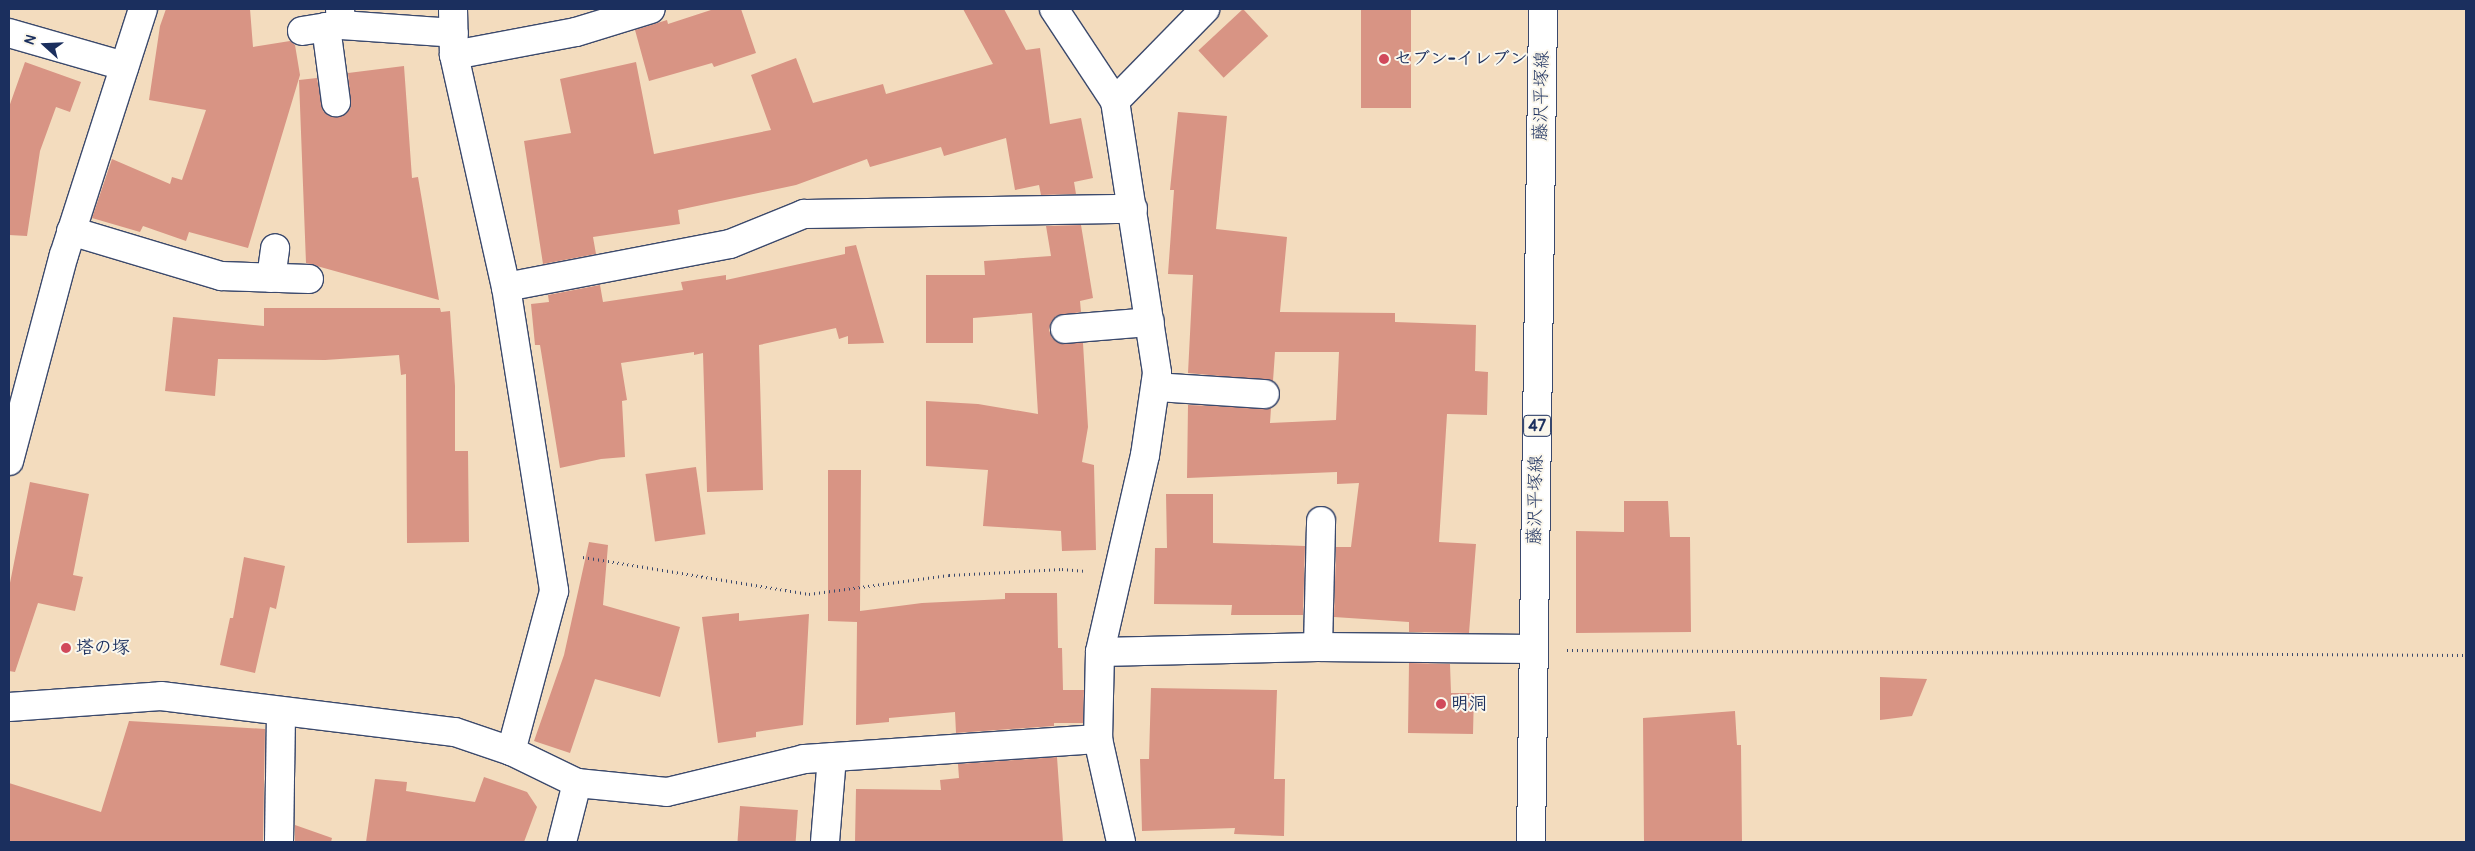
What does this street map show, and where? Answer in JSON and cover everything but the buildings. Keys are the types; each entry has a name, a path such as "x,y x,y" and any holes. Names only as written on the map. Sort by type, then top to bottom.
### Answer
{"street":[{"path":"9,461 71,231 143,9"},
{"path":"336,102 327,23 454,32 576,32 651,9"},
{"path":"1054,9 1115,101 1157,373 1145,455 1100,652 1098,739 1121,842"},
{"path":"1115,101 1205,9"},
{"name":"藤沢平塚線","path":"1531,842 1543,9"},
{"path":"454,32 506,288 554,591 511,751"},
{"path":"9,34 124,66"},
{"path":"506,288 730,244 804,214 1133,209"},
{"path":"71,231 221,276 309,279"},
{"path":"271,278 275,248"},
{"path":"1065,329 1150,322"},
{"path":"1156,388 1265,394"},
{"path":"1318,647 1321,521"},
{"path":"1100,652 1318,647 1534,649"},
{"path":"9,707 161,696 455,732 511,751 577,782 666,792 804,759 1098,739"},
{"path":"279,842 281,712"},
{"path":"825,842 832,757"},
{"path":"562,842 577,782"}],"path":[{"path":"548,551 809,594 949,575 1062,569 1118,574"},
{"path":"1534,649 2466,655"}],"place":[{"name":"セブン-イレブン","path":"1384,59"},
{"name":"塔の塚","path":"66,648"},
{"name":"明洞","path":"1441,704"}]}
